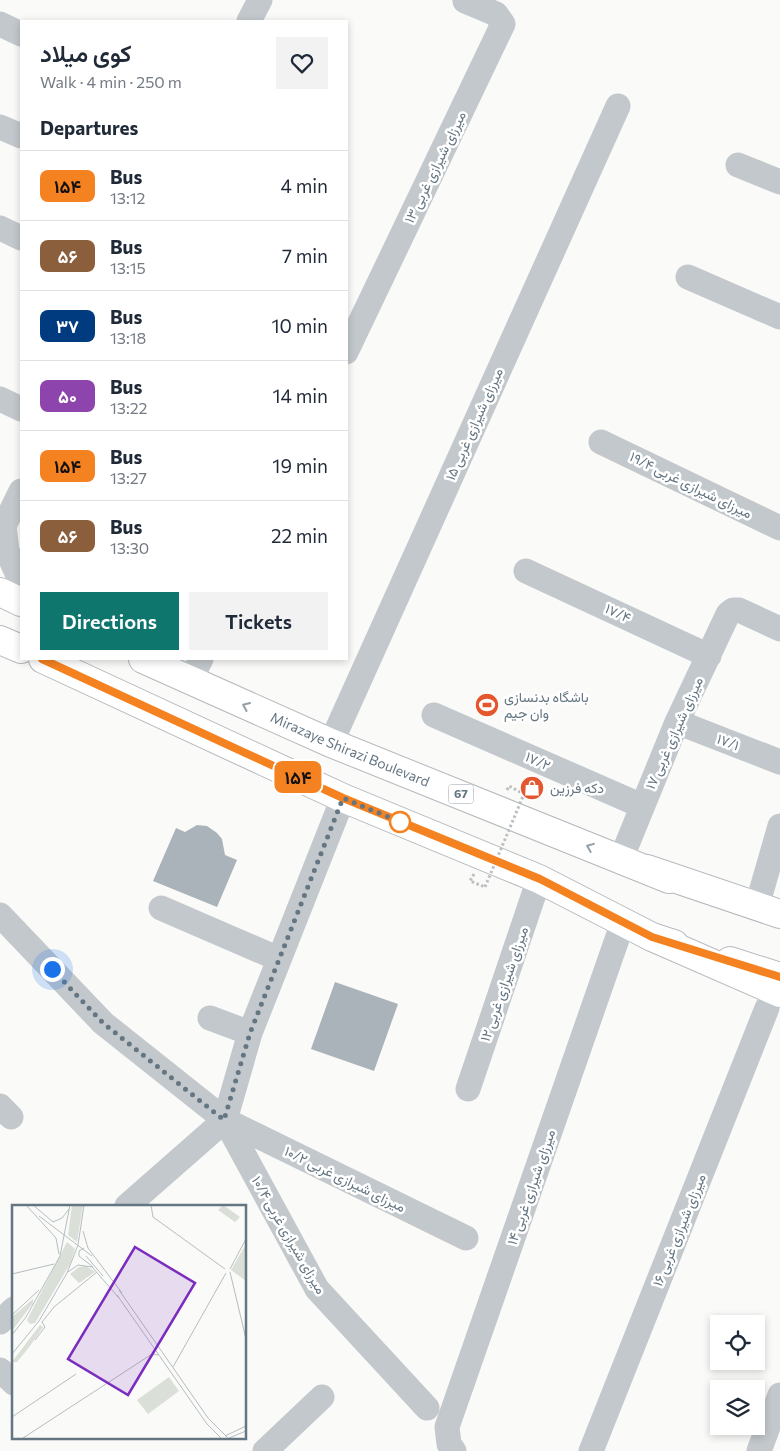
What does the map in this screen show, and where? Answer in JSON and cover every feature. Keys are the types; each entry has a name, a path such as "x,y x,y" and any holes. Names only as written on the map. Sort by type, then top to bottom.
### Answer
{"main road":[{"path":"0,592 20,602"},
{"path":"0,640 20,649"},
{"path":"44,660 343,798 540,879 773,1000"},
{"name":"Mirazaye Shirazi Boulevard","path":"148,660 195,670 331,743 647,869 780,928"},
{"path":"647,869 768,910"},
{"path":"652,937 780,977"}],"street":[{"path":"250,20 260,0"},
{"name":"۱۳ میرزای شیرازی غربی","path":"348,348 504,24 496,14 465,1"},
{"path":"0,24 20,34"},
{"name":"۱۵ میرزای شیرازی غربی","path":"331,743 618,106"},
{"path":"738,166 780,182"},
{"path":"0,228 20,238"},
{"path":"688,276 780,317"},
{"path":"0,399 20,409"},
{"name":"۱۹/۴ میرزای شیرازی غربی","path":"601,442 780,528"},
{"path":"20,493 2,528 7,551 20,580"},
{"name":"۱۷/۴","path":"526,571 709,656"},
{"name":"۱۷ میرزای شیرازی غربی","path":"621,859 677,722 728,614 734,610 739,610 780,629"},
{"name":"۱۷/۲","path":"434,716 642,806"},
{"name":"۱۷/۱","path":"677,722 780,762"},
{"path":"128,1205 224,1120 250,1033 343,798"},
{"path":"768,910 780,826"},
{"name":"۱۲ میرزای شیرازی غربی","path":"468,1089 540,879"},
{"path":"161,908 279,959"},
{"path":"0,915 103,1023 224,1120"},
{"name":"۱۴ میرزای شیرازی غربی","path":"454,1451 449,1444 448,1427 623,922"},
{"name":"۱۶ میرزای شیرازی غربی","path":"591,1451 773,1000"},
{"path":"210,1018 250,1033"},
{"name":"۱۰/۲ میرزای شیرازی غربی","path":"224,1120 466,1238"},
{"name":"۱۰/۴ میرزای شیرازی غربی","path":"224,1120 317,1289 427,1408"},
{"path":"0,1322 12,1311"},
{"path":"0,1370 12,1381"},
{"path":"758,1451 780,1395"},
{"path":"265,1451 322,1397"}],"path":[{"path":"470,882 485,888 524,794 509,786"}],"building":[{"path":"197,825 207,826 217,833 222,839 225,855 237,860 217,907 153,881 176,828 185,832"},
{"path":"335,982 398,1004 374,1071 311,1049"}],"bus line":[{"name":"۱۵۴","path":"44,660 94,681 343,798 540,879 652,937 780,977"}],"place":[{"name":"باشگاه بدنسازی وان جیم","path":"487,705"},
{"name":"دکه فرزین","path":"532,788"}],"route":[{"path":"52,969 103,1023 224,1120 250,1033 343,798 405,824 400,822"}]}
